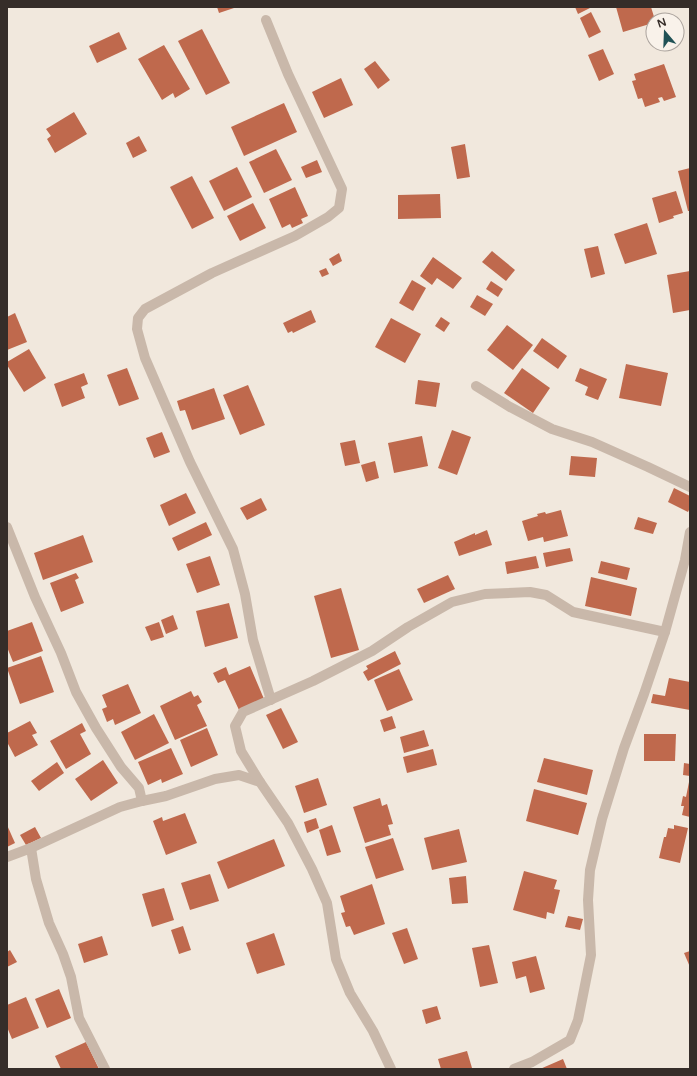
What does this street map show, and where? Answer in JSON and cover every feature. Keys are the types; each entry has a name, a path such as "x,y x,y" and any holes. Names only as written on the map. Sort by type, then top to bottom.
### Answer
{"street":[{"path":"266,20 288,74 342,189 339,208 328,217 295,236 212,273 145,309 138,318 137,329 145,358 190,462 233,549 245,594 252,640 271,700"},
{"path":"476,386 552,430 592,442 690,487"},
{"path":"7,527 61,652 76,692 96,728 121,766 139,788 142,801"},
{"path":"514,1069 532,1062 570,1040 578,1020 591,955 588,900 590,870 602,819 624,748 665,632 685,560 690,532"},
{"path":"392,1069 373,1031 350,993 336,959 327,903 312,869 288,823 241,751 235,726 244,712 313,681 372,651 408,627 452,602 485,594 530,592 546,595 573,612 665,632"},
{"path":"7,857 31,848 120,807 166,796 215,779 239,775 260,782"},
{"path":"31,848 36,879 49,923 63,954 71,977 79,1018 105,1069"}],"building":[{"path":"217,7 237,7 219,13"},
{"path":"575,7 592,7 578,14"},
{"path":"616,7 651,7 653,12 645,12 645,25 623,32"},
{"path":"591,12 601,32 589,38 580,18"},
{"path":"202,29 230,83 206,95 178,41"},
{"path":"119,32 127,49 97,63 89,46"},
{"path":"164,45 190,89 175,98 173,93 162,100 138,59"},
{"path":"603,49 614,74 599,81 588,55"},
{"path":"375,61 390,80 378,89 364,69"},
{"path":"664,64 676,97 664,101 662,97 658,98 660,102 645,107 642,98 638,99 632,81 636,80 634,74"},
{"path":"341,78 353,105 324,118 312,92"},
{"path":"284,103 297,132 244,156 231,127"},
{"path":"74,112 87,134 55,153 47,139 51,136 46,129"},
{"path":"139,136 147,151 133,158 126,143"},
{"path":"465,144 470,177 457,179 451,147"},
{"path":"276,149 292,180 264,193 249,162"},
{"path":"317,160 322,172 306,178 301,167"},
{"path":"237,167 252,197 224,211 209,181"},
{"path":"690,168 690,211 688,211 678,171"},
{"path":"192,176 214,218 192,229 170,187"},
{"path":"295,187 308,216 301,219 303,223 292,228 290,224 282,228 269,199"},
{"path":"676,191 683,213 659,223 652,198"},
{"path":"440,194 441,218 398,219 398,195"},
{"path":"253,203 266,228 240,241 227,216"},
{"path":"647,223 657,254 625,264 614,234"},
{"path":"598,246 605,274 591,278 584,249"},
{"path":"492,251 515,270 506,281 482,262"},
{"path":"339,253 342,261 333,266 329,259"},
{"path":"433,257 462,278 453,289 437,278 432,285 420,276"},
{"path":"326,268 329,274 322,277 319,271"},
{"path":"690,271 690,310 673,313 667,275"},
{"path":"412,280 426,288 413,311 399,303"},
{"path":"491,281 503,289 498,297 486,289"},
{"path":"477,295 493,304 485,316 470,307"},
{"path":"311,310 316,322 293,333 292,331 288,333 283,323"},
{"path":"15,313 27,342 7,350 7,317"},
{"path":"441,317 450,323 444,332 435,326"},
{"path":"391,318 421,334 405,363 375,347"},
{"path":"507,325 533,345 513,370 487,350"},
{"path":"542,338 567,356 558,369 533,351"},
{"path":"29,349 46,378 24,392 7,365 7,362"},
{"path":"626,364 668,373 661,406 619,398"},
{"path":"127,368 139,399 119,406 107,375"},
{"path":"522,368 550,388 533,413 504,393"},
{"path":"580,368 607,379 598,400 585,395 588,387 575,381"},
{"path":"84,373 88,384 81,387 85,398 62,407 54,384"},
{"path":"418,380 440,383 436,407 415,404"},
{"path":"248,385 265,425 240,435 223,395"},
{"path":"214,388 225,419 192,430 185,410 180,411 177,401"},
{"path":"452,430 471,437 457,475 438,468"},
{"path":"162,432 170,452 154,458 146,438"},
{"path":"422,436 428,466 394,473 388,443"},
{"path":"355,440 360,463 345,466 340,443"},
{"path":"571,456 597,458 595,477 569,475"},
{"path":"375,461 379,478 366,482 361,465"},
{"path":"674,488 690,496 690,508 688,512 668,502"},
{"path":"186,493 196,513 169,526 160,505"},
{"path":"261,498 267,510 247,520 240,508"},
{"path":"561,510 568,536 544,542 543,537 528,541 522,521 538,516 537,514 545,512 546,514"},
{"path":"638,517 657,523 653,534 634,529"},
{"path":"206,522 212,535 178,551 172,538"},
{"path":"487,530 492,545 459,556 454,542 475,533 475,535"},
{"path":"83,535 93,562 43,580 34,553"},
{"path":"570,548 573,561 546,567 543,553"},
{"path":"210,556 220,585 197,593 186,564"},
{"path":"536,556 539,568 507,574 505,562"},
{"path":"601,561 630,568 627,580 598,573"},
{"path":"76,573 79,578 75,580 84,603 61,612 50,583"},
{"path":"448,575 455,589 424,603 417,589"},
{"path":"591,577 637,588 631,616 585,606"},
{"path":"341,588 359,650 331,658 314,596"},
{"path":"229,603 238,638 205,647 196,611"},
{"path":"173,615 178,629 166,634 161,620"},
{"path":"32,622 43,651 13,662 7,647 7,631"},
{"path":"159,622 164,637 151,641 145,627"},
{"path":"395,651 401,664 368,681 363,672 368,669 366,666"},
{"path":"41,656 54,692 20,704 7,668"},
{"path":"250,666 264,699 239,710 225,680 218,683 213,673 226,667 229,675"},
{"path":"399,669 413,700 387,711 374,680"},
{"path":"669,678 690,682 690,710 651,703 653,694 665,696"},
{"path":"128,684 141,713 115,725 113,719 107,722 102,709 107,707 102,695"},
{"path":"191,691 194,697 198,695 202,702 197,705 207,726 175,740 160,706"},
{"path":"281,708 298,742 283,749 266,715"},
{"path":"154,714 169,743 135,760 121,732"},
{"path":"392,716 396,728 384,732 380,720"},
{"path":"30,721 37,733 32,735 38,745 15,757 7,742 7,733"},
{"path":"82,723 86,731 80,734 91,754 66,769 50,741"},
{"path":"207,728 218,755 191,767 180,740"},
{"path":"424,730 429,746 404,753 400,737"},
{"path":"644,734 676,734 675,761 644,761"},
{"path":"171,748 183,774 162,783 161,779 148,785 138,762"},
{"path":"433,749 437,765 407,773 403,757"},
{"path":"544,758 593,770 587,795 537,782"},
{"path":"103,760 118,783 91,801 75,779"},
{"path":"57,762 64,773 39,791 31,781"},
{"path":"684,763 690,764 690,776 683,775"},
{"path":"318,778 327,805 304,813 295,786"},
{"path":"689,782 690,817 682,815 684,806 681,806 683,796 686,797"},
{"path":"534,789 587,803 578,835 526,821"},
{"path":"380,798 382,806 387,804 393,824 388,825 391,835 365,843 353,807"},
{"path":"185,813 197,843 166,855 153,821 162,817 163,821"},
{"path":"316,818 319,828 307,833 304,822"},
{"path":"7,825 15,843 7,847"},
{"path":"332,825 341,852 327,856 319,830"},
{"path":"674,825 688,828 680,863 659,858 664,837 666,837 668,828 674,829"},
{"path":"35,827 41,838 26,845 20,835"},
{"path":"459,829 467,862 432,870 424,838"},
{"path":"393,838 404,870 376,879 365,847"},
{"path":"274,839 285,866 228,889 217,862"},
{"path":"524,871 557,880 554,889 560,890 554,914 547,912 546,919 513,910"},
{"path":"210,874 219,901 190,910 181,883"},
{"path":"466,876 468,903 452,904 449,878"},
{"path":"372,884 385,924 354,935 350,926 346,927 341,913 345,912 340,896"},
{"path":"164,888 174,920 152,927 142,894"},
{"path":"568,916 583,919 580,930 565,927"},
{"path":"183,926 191,950 179,954 171,930"},
{"path":"407,928 418,959 404,964 392,933"},
{"path":"274,933 285,965 257,974 246,943"},
{"path":"102,936 108,955 84,963 78,944"},
{"path":"489,945 498,983 480,987 472,948"},
{"path":"10,950 17,962 7,967 7,952"},
{"path":"690,951 690,967 684,953"},
{"path":"536,956 545,989 530,993 526,976 516,979 512,962"},
{"path":"59,989 71,1018 47,1028 35,999"},
{"path":"26,997 39,1028 12,1039 7,1027 7,1005"},
{"path":"437,1006 441,1019 426,1024 422,1010"},
{"path":"86,1042 99,1069 61,1069 55,1056"},
{"path":"467,1051 472,1068 441,1069 438,1059"},
{"path":"563,1059 567,1069 540,1069"}]}
